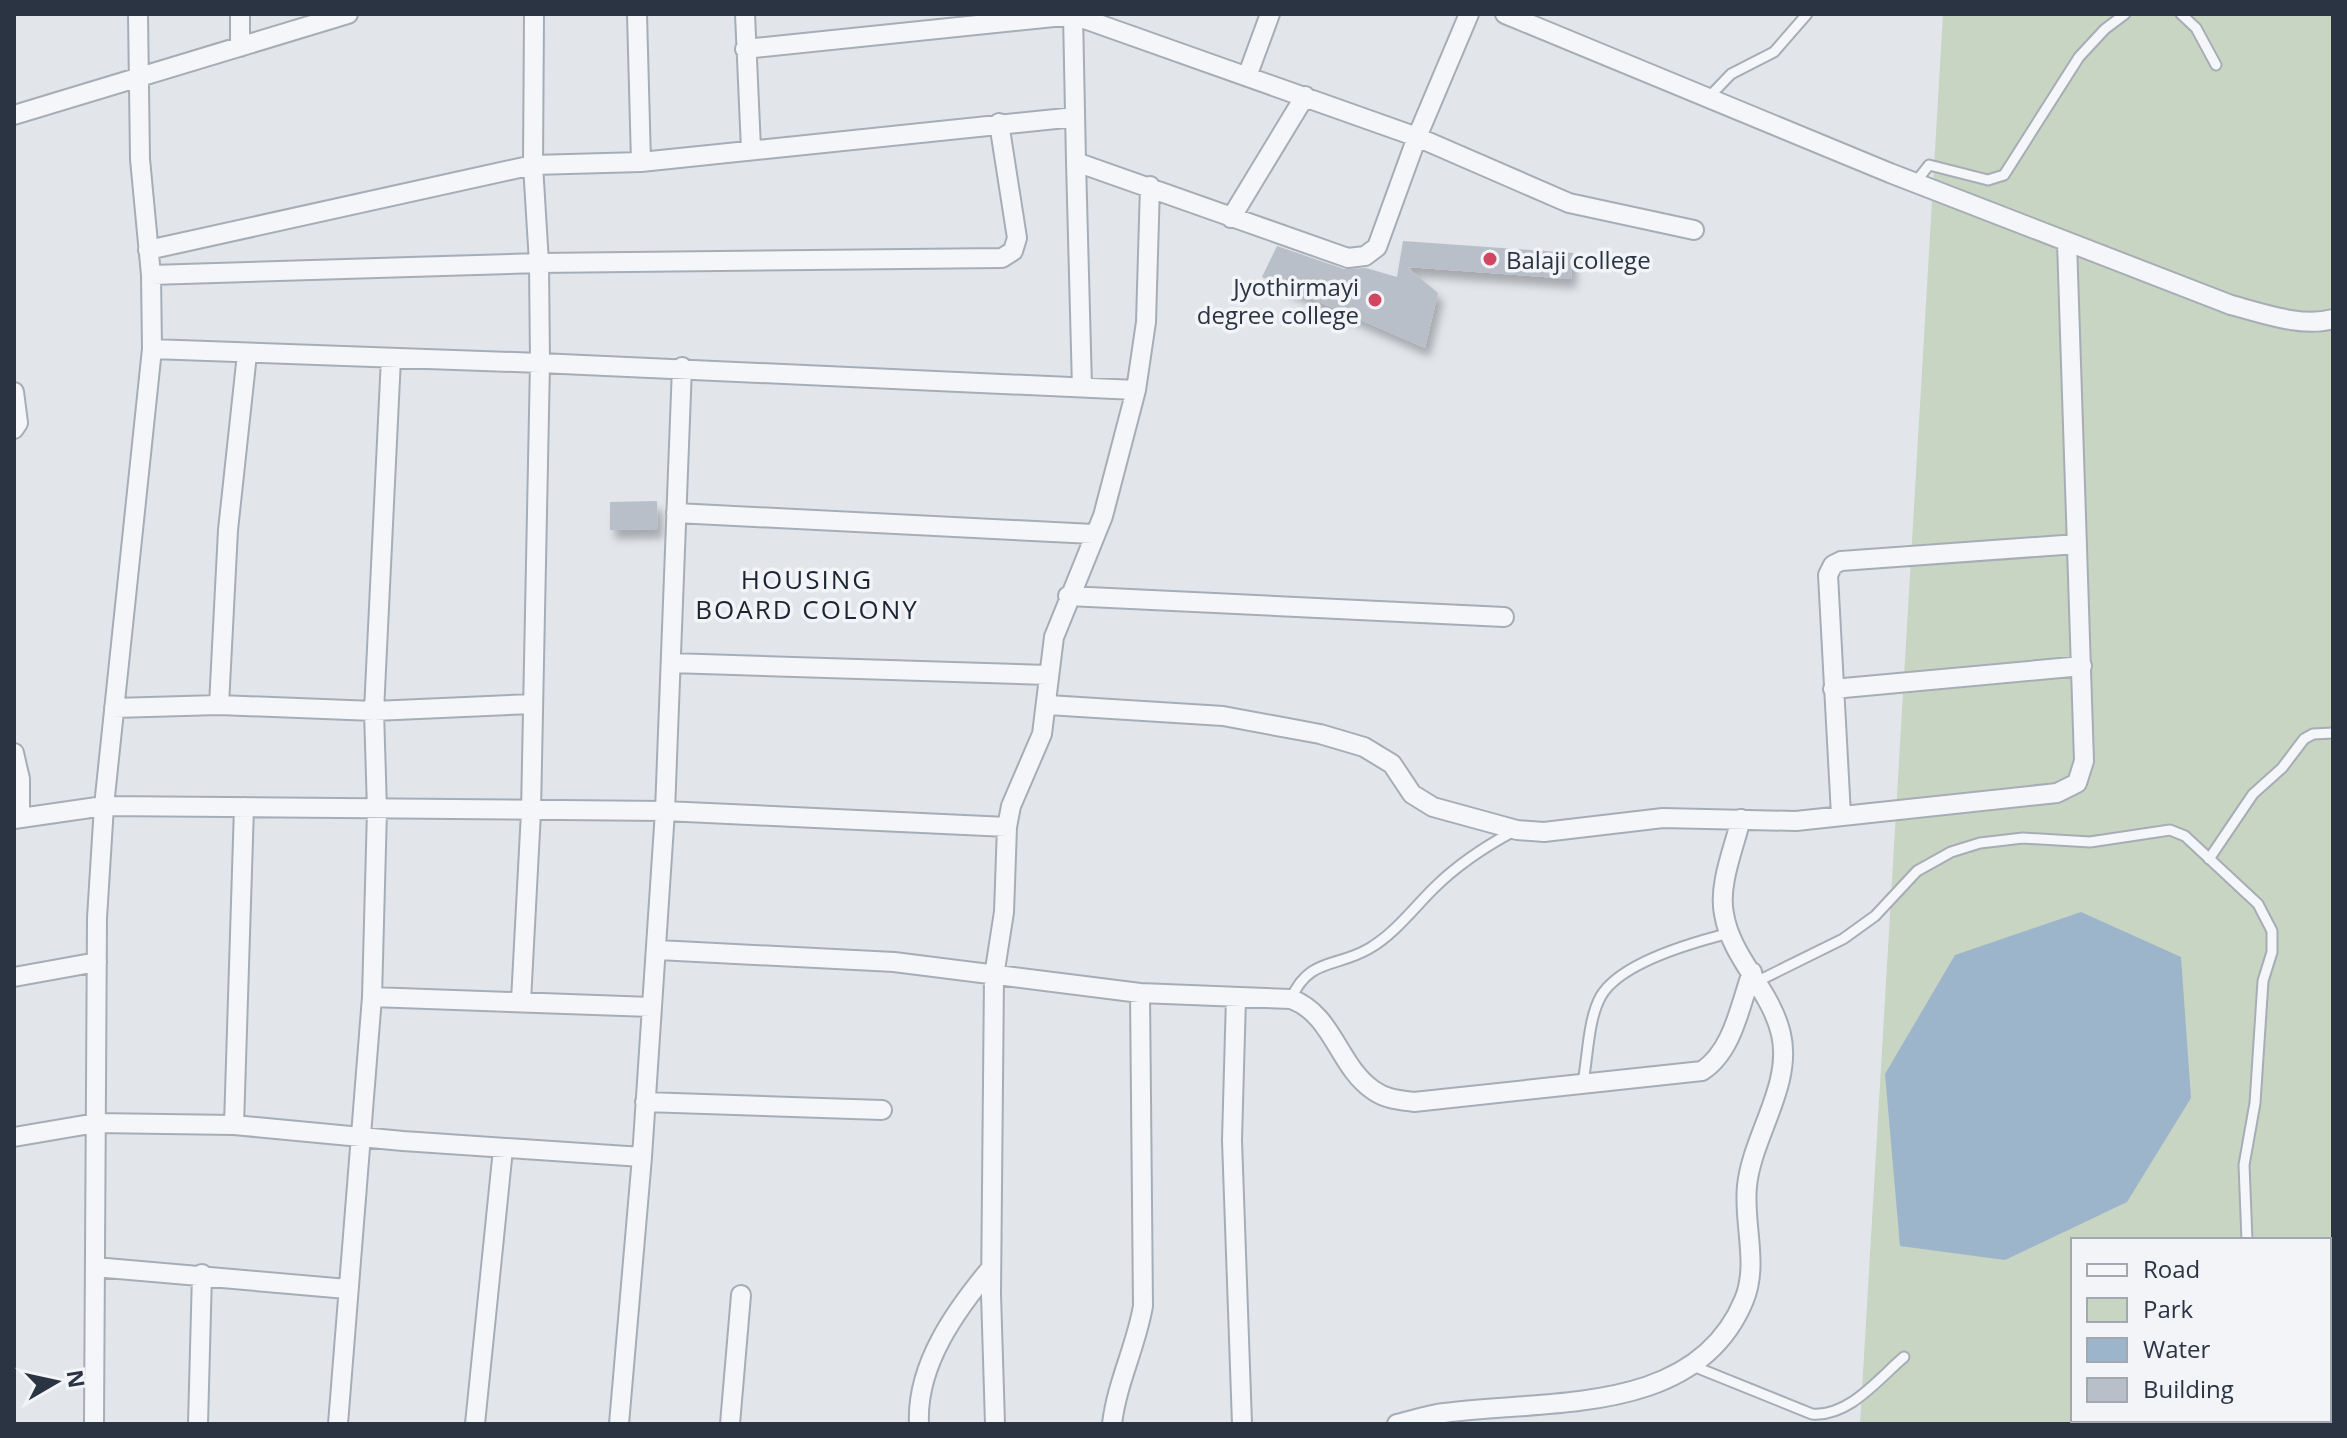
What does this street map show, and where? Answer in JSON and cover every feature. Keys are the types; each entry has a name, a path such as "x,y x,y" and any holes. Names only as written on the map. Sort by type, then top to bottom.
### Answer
{"street":[{"path":"94,1424 97,962 104,806 152,349 138,14"},
{"path":"240,14 240,47"},
{"path":"521,1001 531,812 540,363 539,263 533,165 534,14"},
{"path":"637,14 641,162"},
{"path":"745,14 751,149"},
{"path":"1248,74 1270,14"},
{"path":"1076,162 1348,258 1365,256 1377,247 1417,137 1469,14"},
{"path":"1505,14 1915,183 2231,305 2284,318 2324,322 2333,319"},
{"path":"14,115 341,15"},
{"path":"745,49 1073,15 1248,74 1417,137 1569,203 1694,230"},
{"path":"1073,15 1082,387"},
{"path":"1231,218 1305,96"},
{"path":"148,250 533,165 641,162 1075,117"},
{"path":"151,275 539,263 1002,258 1013,251 1017,238 999,123"},
{"path":"995,1424 991,1268 994,976 1004,912 1007,827 1011,806 1042,734 1054,637 1106,505 1136,390 1146,322 1150,186"},
{"path":"1048,705 1223,716 1320,734 1364,747 1392,764 1412,794 1433,807 1517,830 1577,830 1663,818 1796,821 2057,793 2077,783 2084,761 2067,242"},
{"path":"152,349 682,367 1136,390"},
{"path":"219,705 228,530 247,354"},
{"path":"338,1424 372,997 377,810 374,711 391,358"},
{"path":"619,1424 658,950 682,367"},
{"path":"14,392 18,423 14,429"},
{"path":"676,513 1093,534"},
{"path":"1841,815 1828,575 1833,565 1841,561 2077,544"},
{"path":"1068,596 1504,617"},
{"path":"671,663 1048,675"},
{"path":"1833,689 2082,666"},
{"path":"114,708 219,705 374,711 533,704"},
{"path":"14,753 20,779 17,819 104,806 244,807 665,811 1007,827"},
{"path":"234,1125 244,807"},
{"path":"1397,1424 1443,1413 1595,1399 1653,1386 1693,1366 1725,1335 1745,1299 1751,1262 1747,1187 1758,1138 1781,1078 1782,1037 1771,1005 1730,933 1723,914 1723,894 1741,819"},
{"path":"658,950 894,962 1140,993 1291,999 1305,1004 1317,1015 1370,1089 1388,1098 1447,1100 1583,1082 1678,1077 1710,1067 1717,1062 1755,977"},
{"path":"14,977 97,962"},
{"path":"1112,1424 1120,1379 1137,1339 1143,1306 1140,993"},
{"path":"372,997 651,1007"},
{"path":"1236,997 1233,1202 1242,1424"},
{"path":"645,1102 882,1110"},
{"path":"14,1137 96,1123 234,1125 362,1138 642,1157"},
{"path":"475,1424 503,1149"},
{"path":"95,1267 347,1289"},
{"path":"919,1424 920,1399 938,1346 957,1309 991,1268"},
{"path":"198,1424 202,1274"},
{"path":"730,1424 741,1295"}],"lane":[{"path":"1709,97 1731,74 1774,52 1807,14"},
{"path":"1915,183 1929,165 1988,180 2004,175 2079,57 2105,29 2125,14"},
{"path":"2181,14 2196,28 2216,65"},
{"path":"2209,859 2253,794 2282,768 2304,739 2313,734 2333,733"},
{"path":"1291,999 1299,980 1315,968 1364,952 1383,941 1476,851 1517,830"},
{"path":"1755,977 1843,939 1875,916 1917,871 1951,852 1980,843 2023,838 2119,841 2170,830 2185,836 2258,904 2272,931 2272,952 2263,981 2255,1103 2244,1165 2247,1238"},
{"path":"1583,1082 1597,1007 1603,993 1648,961 1692,942 1730,933"},
{"path":"1693,1366 1812,1414 1825,1415 1848,1405 1904,1357"}],"green space":[{"path":"1943,14 2333,14 2333,1424 1860,1424"}],"water":[{"path":"2081,912 2181,957 2191,1098 2127,1202 2005,1260 1900,1246 1885,1074 1955,955"}],"building":[{"name":"Jyothirmayi degree college","path":"1403,241 1573,253 1571,279 1407,267 1438,293 1425,348 1262,277 1277,246 1344,269 1366,268 1397,277"},
{"path":"657,501 658,529 610,530 610,502"}],"place":[{"name":"Balaji college","path":"1490,259"},
{"name":"Jyothirmayi degree college","path":"1375,300"}],"district":[{"name":"HOUSING BOARD COLONY","path":"807,594"}]}
